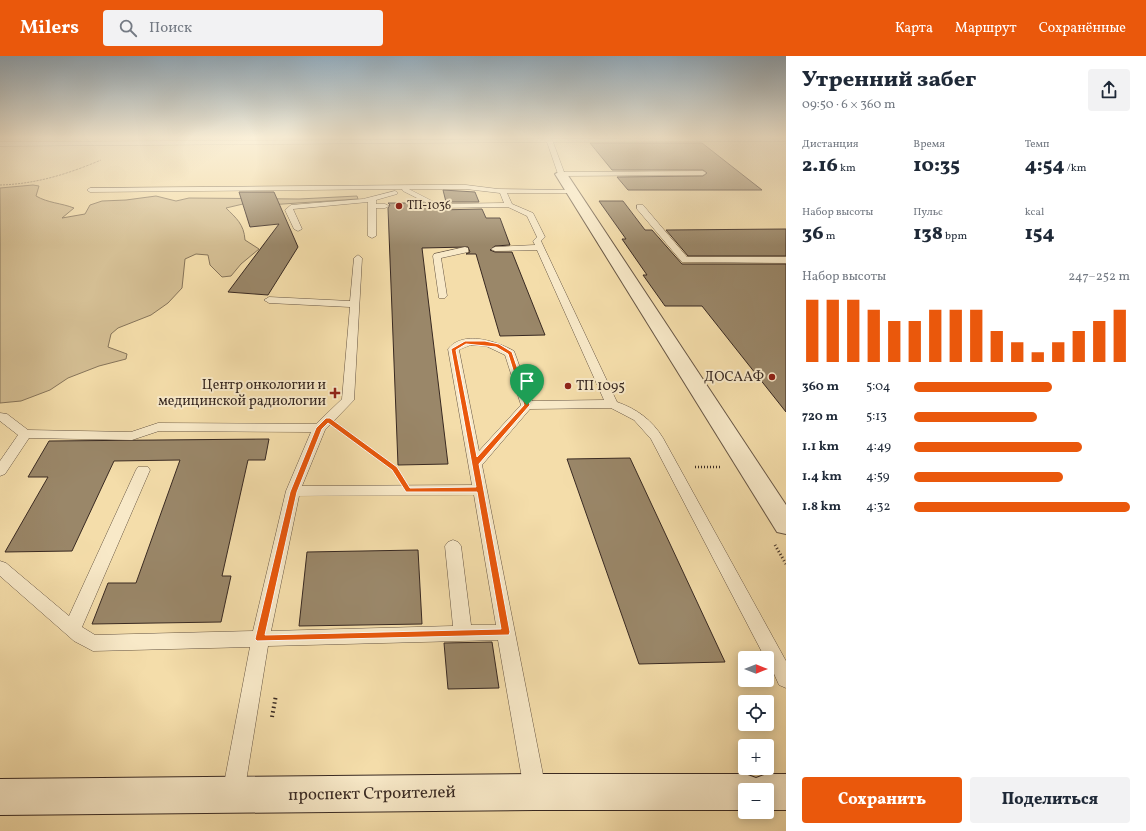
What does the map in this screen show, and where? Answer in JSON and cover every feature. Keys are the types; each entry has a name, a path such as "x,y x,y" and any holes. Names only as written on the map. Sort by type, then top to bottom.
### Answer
{"street":[{"path":"561,174 786,525"},
{"name":"проспект Строителей","path":"0,797 535,792 738,792"},
{"path":"774,792 786,792"}],"lane":[{"path":"561,174 679,173"},
{"path":"372,202 405,190 421,187"},
{"path":"90,190 466,187 503,191 571,191"},
{"path":"405,190 437,206 509,205 530,215 541,237 537,241 612,404"},
{"path":"503,191 509,205"},
{"path":"298,229 289,210 291,207 349,202 372,202 385,206"},
{"path":"372,202 372,236"},
{"path":"640,207 685,260 786,260"},
{"path":"495,249 540,247"},
{"path":"442,296 436,256 465,250"},
{"path":"233,795 260,639 293,492 324,424 348,400 358,258"},
{"path":"269,300 354,304"},
{"path":"527,405 510,353 497,345 485,343 465,343 454,349 535,792"},
{"path":"475,464 527,405 612,404 638,415 648,425 657,438 786,679"},
{"path":"0,417 3,417 25,434 132,436 158,426 324,424"},
{"path":"0,471 25,434"},
{"path":"72,630 143,470"},
{"path":"293,492 480,490"},
{"path":"453,546 463,634"},
{"path":"0,567 72,630 94,643 506,632"}],"path":[{"path":"0,185 38,182 67,173"},
{"path":"0,188 4,185"},
{"path":"324,424 395,468 408,490"},
{"path":"272,717 276,695"}],"shaded area":[{"path":"33,185 39,186 36,196 74,208 62,218 85,214 90,205 102,201 126,200 156,196 176,201 189,198 299,199 357,196 358,199 268,205 243,204 226,208 241,225 245,240 259,249 241,264 231,276 222,277 210,265 208,255 196,254 185,259 182,288 168,303 151,315 118,328 111,334 108,347 127,354 126,359 99,366 68,378 50,390 21,401 0,403 0,188"}],"building":[{"path":"707,173 741,173 762,190 628,190 617,177 703,176"},
{"path":"443,190 475,192 479,202 446,202"},
{"path":"239,192 274,192 298,247 268,295 228,292 279,224 250,227"},
{"path":"599,201 623,201 645,230 652,230 682,264 786,264 786,412 702,306 665,306 643,275 647,275 622,239 626,239"},
{"path":"388,203 424,203 437,210 482,209 486,218 500,218 510,245 495,246 490,250 495,252 512,252 545,335 500,336 476,254 466,254 470,252 468,247 422,248 448,464 398,465 388,208 390,205"},
{"path":"786,229 786,256 688,256 666,230"},
{"path":"269,439 265,460 248,460 222,576 231,576 221,622 92,624 108,583 136,583 180,460 114,461 72,551 5,552 48,477 28,477 49,441"},
{"path":"630,458 725,662 639,664 567,459"},
{"path":"418,550 422,624 299,626 307,552"},
{"path":"492,642 499,688 448,689 444,643"}],"place":[{"name":"ТП-1036","path":"399,206"},
{"name":"ДОСААФ","path":"772,377"},
{"name":"ТП 1095","path":"568,386"},
{"name":"Центр онкологии и медицинской радиологии","path":"335,393"}],"route":[{"path":"527,405 475,464 480,490 408,490 395,468 328,420 319,428 293,492 260,639 506,632 475,464 454,349 465,343 485,343 497,345 510,353 527,405"}]}
